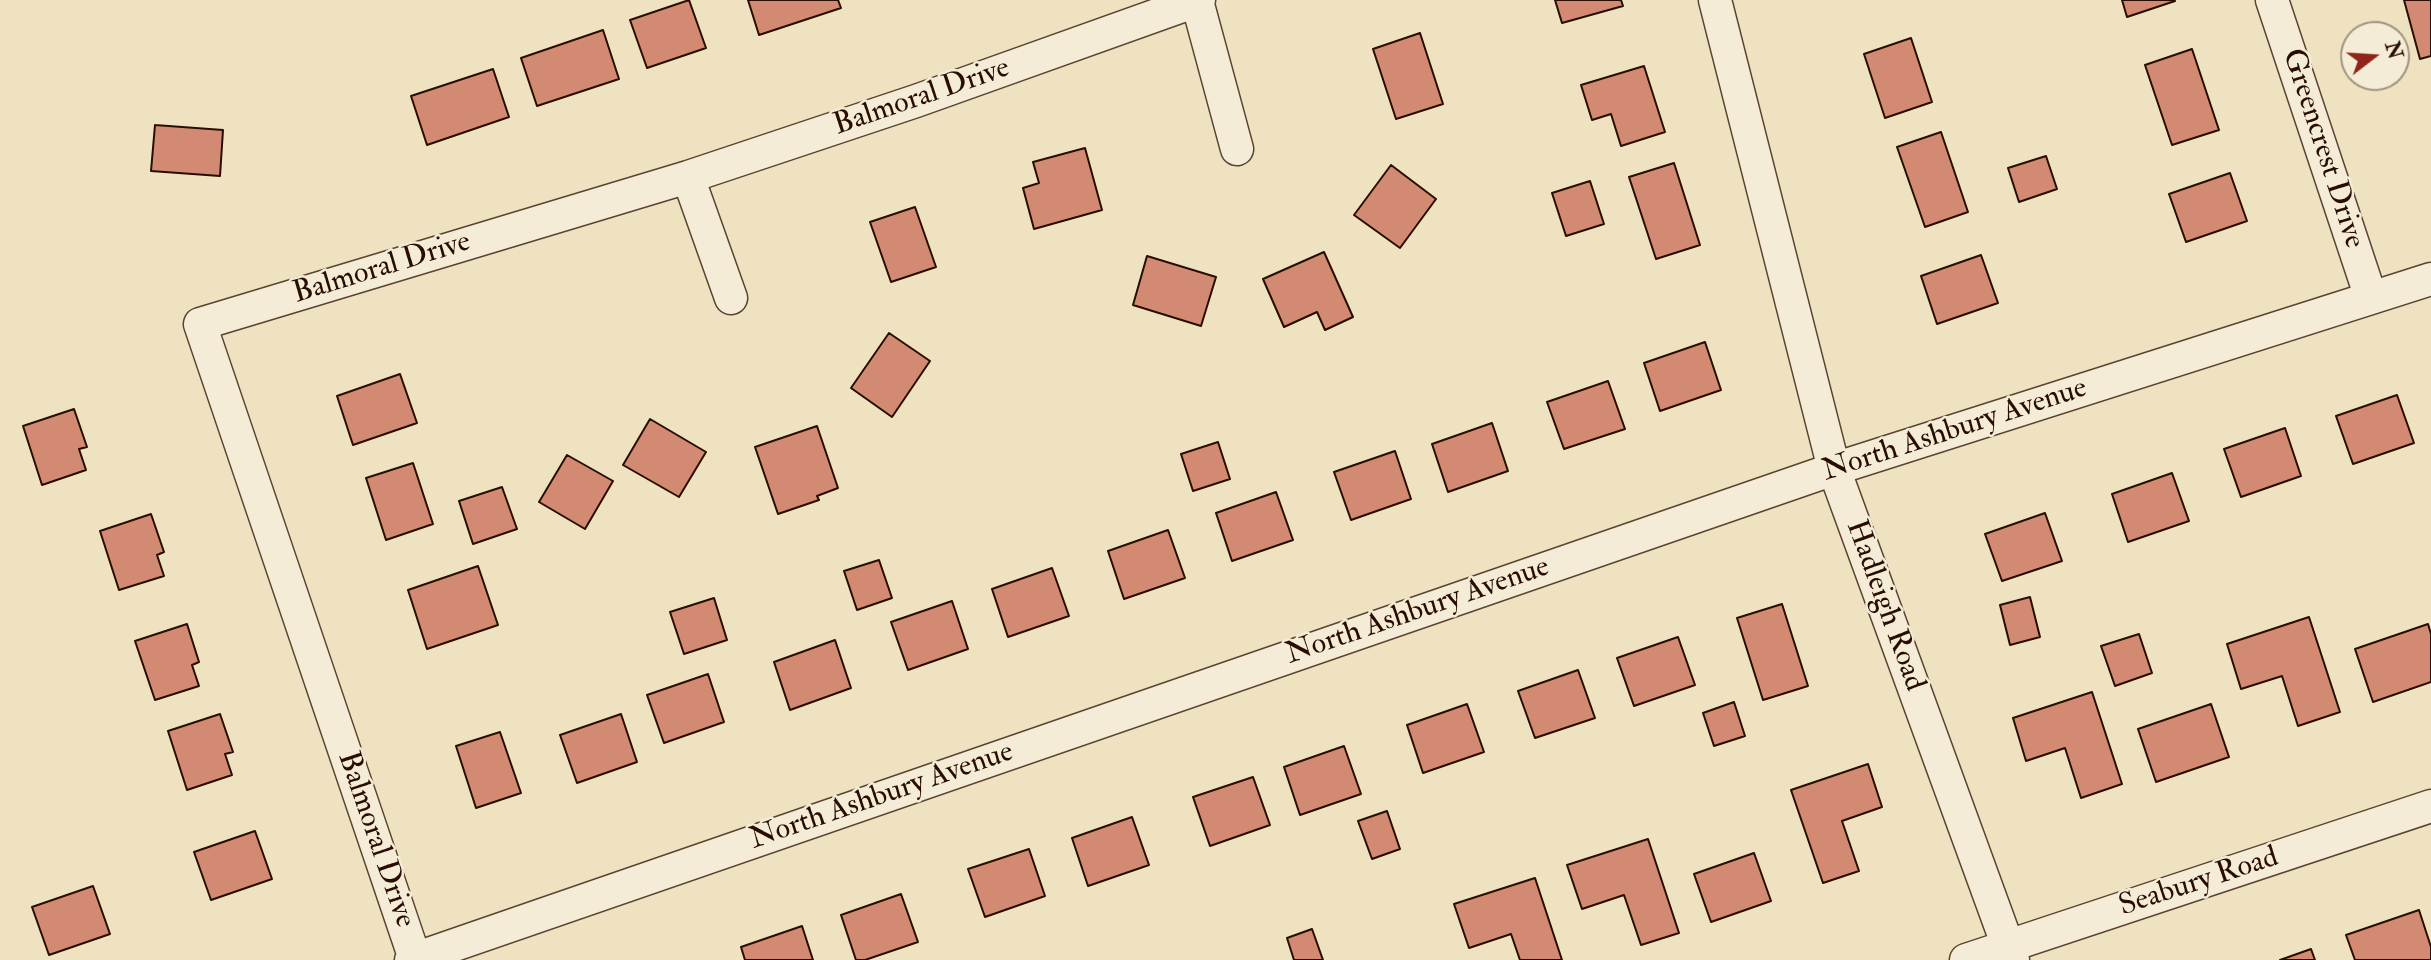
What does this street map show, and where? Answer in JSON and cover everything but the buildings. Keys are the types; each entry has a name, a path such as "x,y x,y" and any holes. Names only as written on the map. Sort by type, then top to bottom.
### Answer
{"street":[{"path":"1198,0 1237,149"},
{"name":"Balmoral Drive","path":"413,959 200,324 688,177 916,101 1198,0"},
{"name":"Hadleigh Road","path":"1715,0 1834,469 2010,953"},
{"name":"Greencrest Drive","path":"2272,0 2371,298"},
{"path":"688,177 731,298"},
{"name":"North Ashbury Avenue","path":"413,959 1834,469 2431,279"},
{"name":"Seabury Road","path":"1966,960 2010,953 2431,806"}]}
